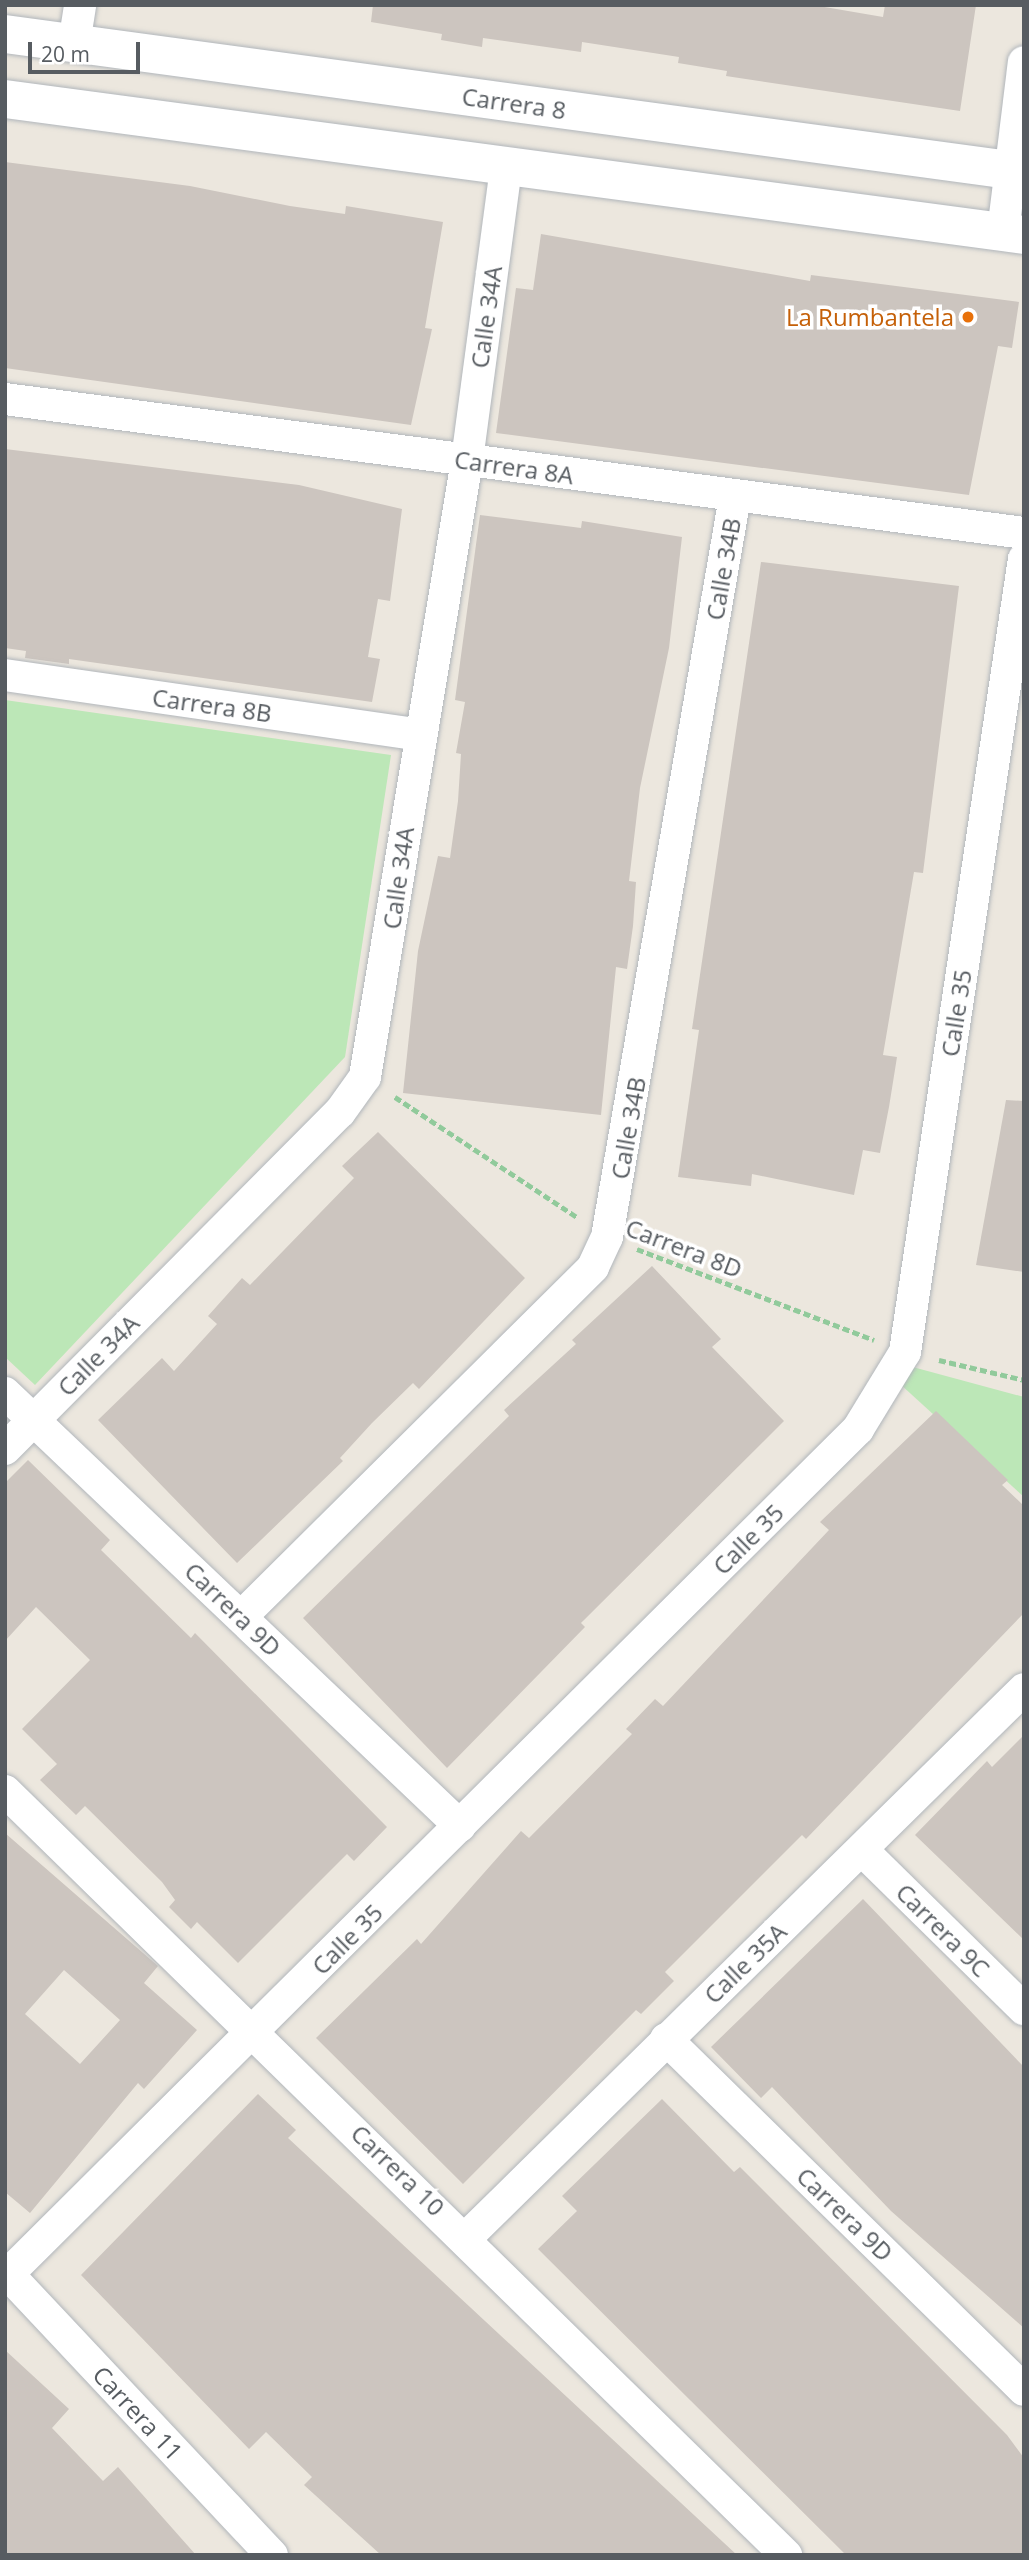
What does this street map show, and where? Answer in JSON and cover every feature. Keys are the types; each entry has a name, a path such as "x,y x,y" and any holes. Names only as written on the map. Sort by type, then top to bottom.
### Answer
{"street":[{"path":"74,44 80,5"},
{"name":"Carrera 8","path":"5,34 1016,171"},
{"path":"5,99 1013,233 1024,62"},
{"name":"Calle 34A","path":"5,1449 340,1112 365,1077 419,735 467,460 506,166"},
{"name":"Carrera 8A","path":"5,399 1024,533"},
{"name":"Calle 34B","path":"241,1617 593,1266 607,1237 735,497"},
{"name":"Calle 35","path":"6,2274 256,2031 858,1429 905,1352 1024,559"},
{"name":"Carrera 8B","path":"5,675 419,735"},
{"name":"Carrera 9D","path":"5,1393 460,1826"},
{"name":"Calle 35A","path":"467,2237 666,2039 863,1851 1024,1689"},
{"name":"Carrera 10","path":"5,1791 467,2237 786,2555"},
{"name":"Carrera 9C","path":"863,1851 1024,2009"},
{"name":"Carrera 9D","path":"666,2039 1024,2389"},
{"name":"Carrera 11","path":"6,2274 271,2555"}],"path":[{"name":"Carrera 8D","path":"365,1077 607,1237 905,1352 1024,1380"}],"green space":[{"path":"5,700 391,755 345,1057 35,1385 5,1357"},
{"path":"909,1366 1024,1397 1024,1497 900,1384"}],"building":[{"path":"373,5 813,5 883,17 885,5 976,5 960,111 726,76 727,71 678,63 679,57 582,42 581,52 483,38 482,47 441,40 442,34 371,22"},
{"path":"5,162 190,186 345,214 346,206 443,222 425,328 432,329 411,425 5,368"},
{"path":"541,234 810,281 811,275 1019,302 1012,348 998,346 969,495 496,433 516,288 533,290"},
{"path":"5,449 299,485 402,509 390,601 378,599 368,657 380,659 372,702 69,659 69,664 25,658 26,651 5,648"},
{"path":"480,515 581,528 582,521 682,537 669,648 640,788 629,881 636,882 633,926 627,969 616,967 601,1115 403,1093 418,951 438,856 450,858 458,801 461,754 456,753 465,702 455,700"},
{"path":"761,562 959,586 923,873 914,872 883,1055 897,1057 889,1107 880,1153 863,1150 854,1195 752,1174 751,1186 678,1177 699,1030 692,1029"},
{"path":"1006,1100 1024,1101 1024,1272 976,1265"},
{"path":"378,1132 525,1278 419,1389 413,1383 372,1423 340,1458 343,1461 237,1563 98,1420 162,1358 174,1371 217,1324 208,1316 242,1278 250,1285 354,1178 342,1166"},
{"path":"652,1266 721,1339 712,1347 784,1421 581,1623 585,1627 447,1768 303,1618 509,1416 504,1410 576,1344 572,1340"},
{"path":"936,1411 1008,1480 1002,1485 1024,1506 1024,1613 806,1839 802,1835 665,1972 674,1981 641,2014 636,2010 463,2184 316,2038 417,1939 421,1944 521,1831 529,1838 632,1734 626,1729 655,1699 663,1706 829,1530 820,1522"},
{"path":"28,1460 110,1540 101,1550 191,1638 195,1633 387,1827 354,1861 347,1854 238,1963 197,1922 191,1929 169,1907 175,1900 162,1882 85,1806 76,1815 40,1780 57,1764 22,1729 90,1660 36,1607 5,1641 5,1483"},
{"path":"1024,1735 1024,1940 915,1835 987,1761 992,1767"},
{"path":"5,1833 158,1966 144,1983 197,2030 144,2089 138,2083 30,2213 5,2192","holes":["64,1970 120,2020 80,2064 25,2014"]},
{"path":"863,1899 1024,2067 1024,2328 891,2211 772,2087 761,2098 711,2047"},
{"path":"258,2094 296,2130 288,2138 737,2555 381,2555 304,2485 312,2477 266,2432 249,2449 81,2275"},
{"path":"662,2099 734,2172 740,2167 1007,2435 1024,2458 1024,2555 846,2555 538,2249 577,2211 562,2196"},
{"path":"5,2350 69,2409 52,2428 103,2481 118,2467 196,2555 5,2555"}],"place":[{"name":"La Rumbantela","path":"968,317"}]}
